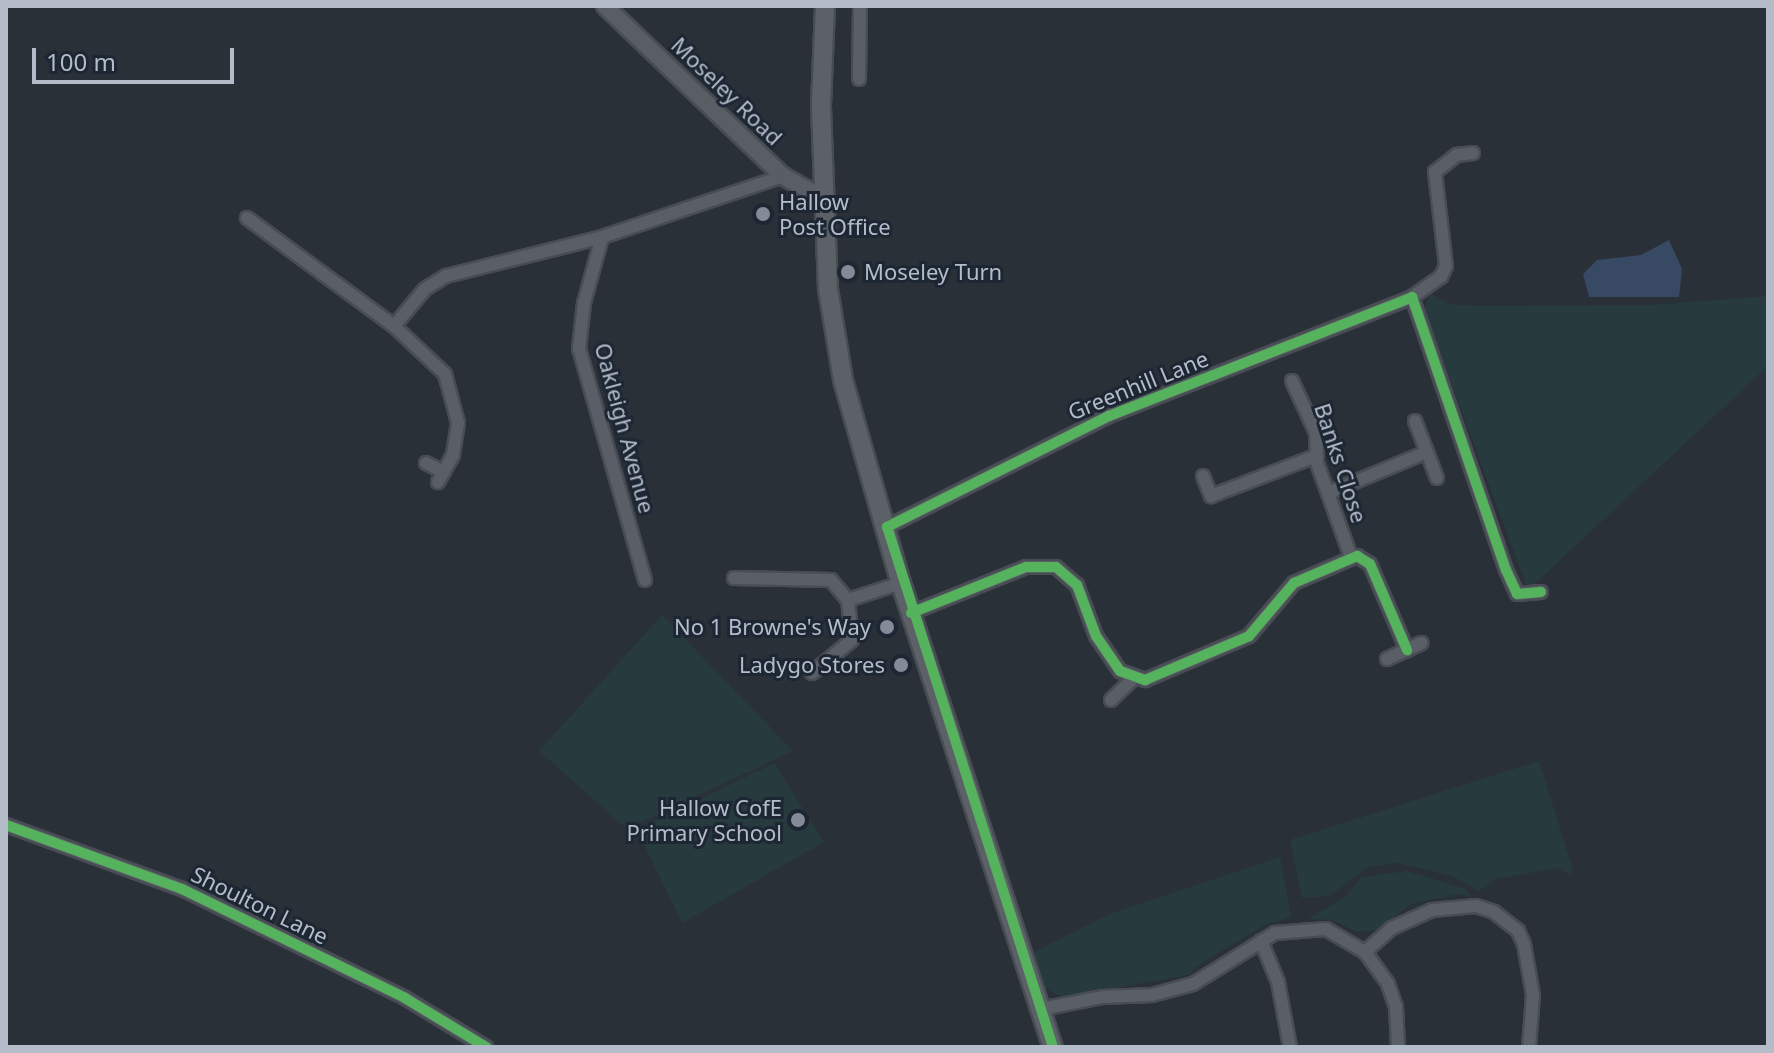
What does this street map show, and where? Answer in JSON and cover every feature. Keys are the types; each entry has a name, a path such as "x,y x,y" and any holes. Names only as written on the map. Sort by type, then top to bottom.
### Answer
{"main road":[{"path":"825,6 824,199 828,289 843,380 901,583 1053,1047"}],"street":[{"name":"Moseley Road","path":"605,6 783,176 824,199"},
{"path":"859,79 860,6"},
{"name":"Greenhill Lane","path":"887,527 1109,416 1412,297 1441,277 1446,266 1435,172 1457,155 1473,153"},
{"path":"394,326 425,289 446,276 602,237 783,176"},
{"path":"249,225 394,326 445,374 454,394 457,438 441,477 426,463"},
{"name":"Oakleigh Avenue","path":"602,237 584,303 579,349 645,580"},
{"path":"1412,297 1506,570 1517,594 1541,592"},
{"name":"Banks Close","path":"1292,381 1316,433 1316,456 1351,557"},
{"path":"1415,421 1437,478"},
{"path":"1328,493 1427,452"},
{"path":"1203,476 1211,496 1316,456"},
{"name":"Banks Close","path":"1133,679 1151,679 1249,636 1294,583 1351,557 1370,564 1407,650"},
{"path":"911,613 1026,567 1056,567 1077,585 1108,655 1133,679 1111,700"},
{"path":"734,578 831,580 848,600 852,640 812,673"},
{"path":"848,600 901,583"},
{"path":"1387,659 1422,643"},
{"name":"Shoulton Lane","path":"6,825 182,889 405,998 486,1047"},
{"path":"1365,952 1392,928 1432,910 1476,906 1494,912 1518,931 1524,944 1533,995 1529,1047"},
{"path":"1041,1009 1103,997 1152,995 1193,984 1261,941 1291,929 1326,929 1365,952 1388,984 1396,1007 1398,1047"},
{"path":"1261,941 1278,982 1290,1047"}],"green space":[{"path":"1430,293 1449,304 1480,306 1650,305 1768,296 1768,366 1528,590 1424,310"},
{"path":"662,615 793,751 627,829 539,751"},
{"path":"1539,761 1573,870 1570,876 1560,868 1495,879 1479,891 1452,876 1398,863 1368,867 1329,896 1302,898 1290,840"},
{"path":"774,763 824,842 682,923 637,830"},
{"path":"1280,857 1291,917 1265,925 1195,967 1190,975 1062,997 1045,988 1034,952 1112,913"},
{"path":"1407,871 1466,889 1471,897 1458,894 1412,904 1376,930 1358,932 1331,920 1308,919 1344,898 1362,877"}],"water":[{"path":"1669,240 1682,269 1679,297 1589,297 1583,274 1597,260 1641,255"}],"cycle path":[{"path":"1053,1047 887,527 1109,416 1412,297 1506,570 1517,594 1541,592"},
{"path":"911,613 1026,567 1056,567 1077,585 1096,636 1120,671 1145,680 1249,636 1294,583 1357,556 1370,564 1407,650"},
{"path":"6,825 182,889 405,998 486,1047"}],"place":[{"name":"Hallow Post Office","path":"763,214"},
{"name":"Moseley Turn","path":"848,272"},
{"name":"No 1 Browne's Way","path":"887,627"},
{"name":"Ladygo Stores","path":"901,665"},
{"name":"Hallow CofE Primary School","path":"798,820"}]}
